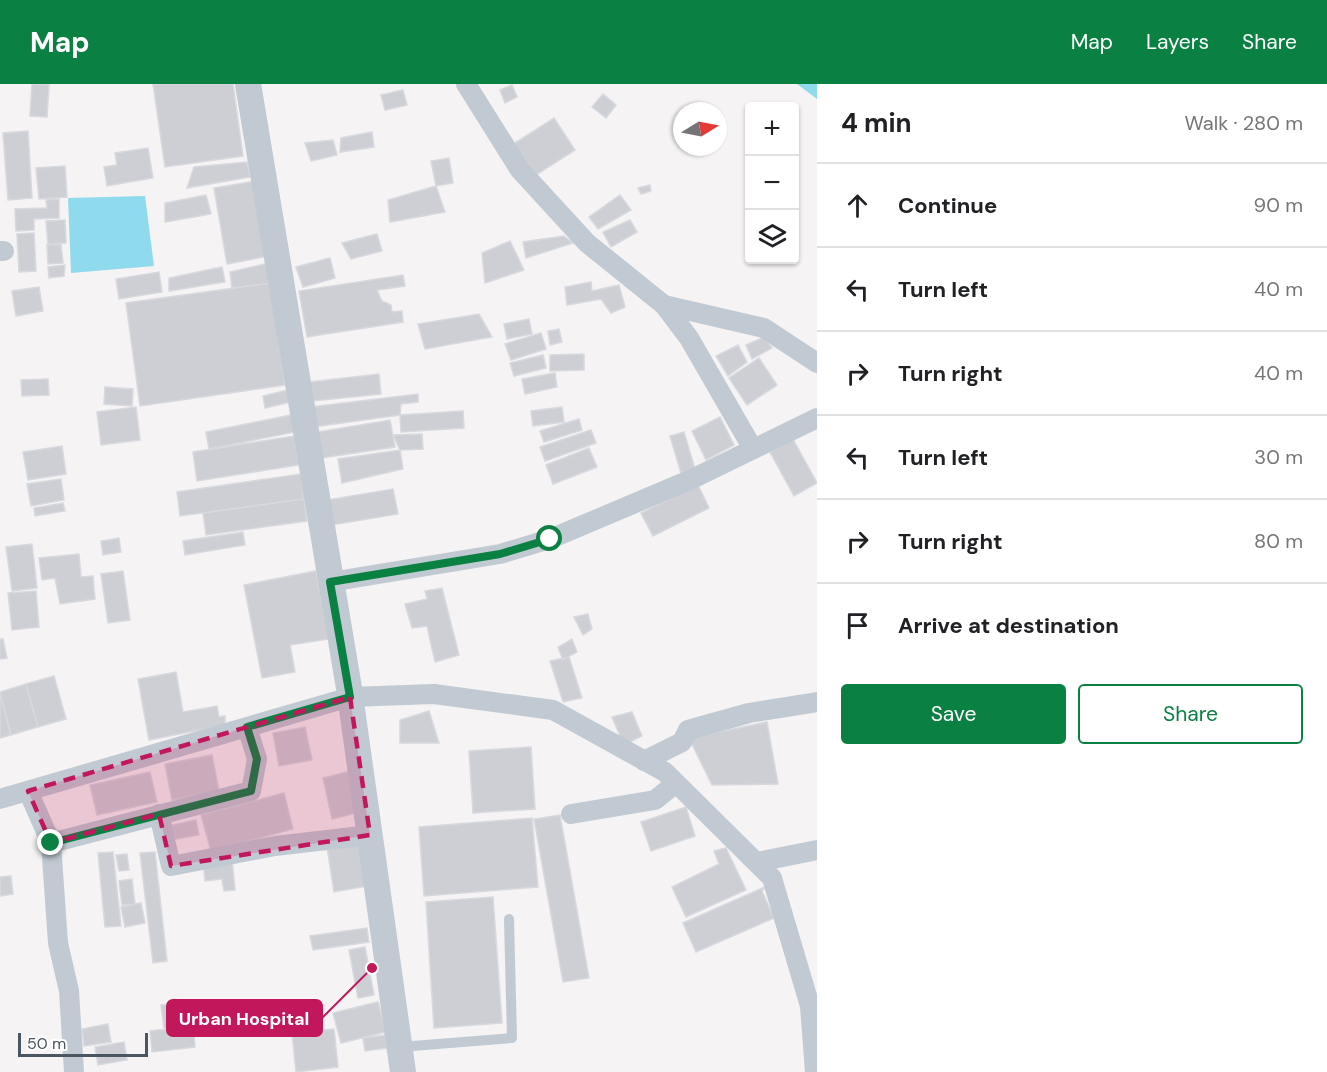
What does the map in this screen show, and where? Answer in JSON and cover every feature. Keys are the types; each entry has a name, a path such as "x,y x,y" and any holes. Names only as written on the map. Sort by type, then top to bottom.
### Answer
{"street":[{"path":"248,84 350,697 403,1072"},
{"path":"466,84 520,170 587,243 664,305 688,338 753,449"},
{"path":"664,305 764,328 817,363"},
{"path":"330,582 500,554 550,539 692,479 817,417"},
{"path":"0,799 350,697 434,694 553,710 665,772 772,878 810,1006 815,1072"},
{"path":"644,761 682,742 688,730 749,714 817,702"},
{"path":"51,843 251,791 257,759 247,727"},
{"path":"571,814 655,800 676,783"},
{"path":"28,791 51,843 58,943 69,991 74,1072"},
{"path":"159,814 171,866 275,846 370,835"},
{"path":"757,862 817,850"}],"lane":[{"path":"400,1047 512,1038 509,919"}],"highlighted area":[{"path":"350,697 370,835 171,866 159,814 51,843 28,791"}],"water":[{"path":"797,84 817,84 817,99"},
{"path":"145,196 154,266 71,273 68,198"}],"building":[{"path":"32,84 49,85 47,117 30,116"},
{"path":"153,84 233,84 243,156 165,167"},
{"path":"512,85 517,97 505,103 500,90"},
{"path":"403,90 407,105 385,110 381,95"},
{"path":"603,94 616,105 606,118 592,107"},
{"path":"554,118 575,150 533,177 512,145"},
{"path":"28,131 32,198 8,200 3,133"},
{"path":"372,132 374,147 340,152 341,138"},
{"path":"333,140 337,155 311,161 305,143"},
{"path":"148,148 153,178 107,186 104,167 117,165 115,153"},
{"path":"449,158 453,183 436,186 431,161"},
{"path":"247,162 250,177 187,188 194,167"},
{"path":"65,166 67,197 39,199 36,168"},
{"path":"255,181 269,256 227,264 214,188"},
{"path":"650,185 651,191 641,194 638,188"},
{"path":"436,186 445,212 390,222 388,200"},
{"path":"206,195 211,214 165,222 165,203"},
{"path":"620,195 631,210 598,229 589,217"},
{"path":"59,199 59,218 34,219 34,230 16,231 15,209 47,208 46,200"},
{"path":"65,220 66,243 48,244 46,221"},
{"path":"630,220 637,232 611,247 603,232"},
{"path":"34,233 36,271 19,272 17,234"},
{"path":"377,234 382,251 351,259 342,243"},
{"path":"564,236 573,243 526,258 523,242"},
{"path":"510,241 524,270 485,283 482,253"},
{"path":"61,244 63,263 48,264 47,245"},
{"path":"330,258 335,278 303,287 296,267"},
{"path":"269,263 271,283 232,288 230,272"},
{"path":"65,265 64,276 49,278 48,267"},
{"path":"222,267 225,282 169,291 169,278"},
{"path":"159,272 162,292 119,299 116,279"},
{"path":"403,275 405,286 377,290 382,301 391,305 392,312 402,311 403,322 307,337 299,291"},
{"path":"591,282 592,291 619,285 625,307 611,313 601,299 567,305 565,287"},
{"path":"271,283 285,385 140,406 126,303"},
{"path":"39,287 43,311 16,316 12,291"},
{"path":"479,314 492,337 425,349 418,324"},
{"path":"529,319 532,334 507,339 504,324"},
{"path":"559,329 562,342 550,345 548,331"},
{"path":"541,333 546,349 511,360 505,344"},
{"path":"764,337 772,348 752,359 746,345"},
{"path":"738,345 747,362 728,376 716,356"},
{"path":"584,354 584,370 550,371 550,355"},
{"path":"543,355 546,368 514,376 510,363"},
{"path":"759,358 777,385 747,405 729,378"},
{"path":"555,373 557,387 525,394 522,379"},
{"path":"379,374 381,394 312,401 310,382"},
{"path":"48,379 49,395 22,396 21,380"},
{"path":"105,387 133,389 132,406 104,404"},
{"path":"288,390 291,402 265,408 263,396"},
{"path":"418,394 418,402 401,404 400,415 313,427 311,407"},
{"path":"136,407 140,440 101,445 97,412"},
{"path":"562,407 564,422 533,426 531,411"},
{"path":"463,411 464,428 401,432 400,415"},
{"path":"291,415 295,432 209,449 206,432"},
{"path":"720,417 734,445 706,460 692,431"},
{"path":"579,419 582,430 544,442 540,431"},
{"path":"390,420 395,447 322,458 318,432"},
{"path":"591,430 596,443 545,461 540,447"},
{"path":"684,432 695,469 681,473 670,436"},
{"path":"422,434 423,449 400,450 393,435"},
{"path":"294,436 299,465 197,481 193,452"},
{"path":"793,439 817,483 794,496 770,452"},
{"path":"62,446 66,474 28,480 23,452"},
{"path":"589,448 597,467 553,484 546,465"},
{"path":"400,450 403,469 342,483 338,459"},
{"path":"301,474 304,499 180,516 177,492"},
{"path":"61,479 64,500 31,506 27,484"},
{"path":"698,485 709,508 653,536 641,513"},
{"path":"393,489 398,514 332,525 327,500"},
{"path":"304,499 307,521 206,535 203,513"},
{"path":"63,503 65,511 35,516 34,508"},
{"path":"243,532 245,545 185,555 183,541"},
{"path":"119,538 121,552 103,555 101,541"},
{"path":"32,544 37,588 12,591 6,547"},
{"path":"79,554 81,577 93,576 95,599 60,604 55,578 42,580 39,558"},
{"path":"123,571 130,620 108,623 101,574"},
{"path":"316,571 329,639 290,645 295,672 262,678 244,585"},
{"path":"442,588 459,655 435,662 427,626 412,628 405,604 427,599 425,591"},
{"path":"36,591 39,627 12,630 8,593"},
{"path":"588,614 592,629 583,635 574,617"},
{"path":"0,639 3,639 7,658 0,659"},
{"path":"572,639 577,652 563,660 558,647"},
{"path":"569,657 582,698 563,702 550,661"},
{"path":"176,672 183,712 217,706 219,717 225,716 225,725 149,740 138,679"},
{"path":"54,676 66,719 38,727 26,684"},
{"path":"26,684 38,727 11,735 0,692"},
{"path":"0,694 11,735 0,738"},
{"path":"429,711 439,743 400,743 400,720"},
{"path":"632,712 642,736 624,745 612,717"},
{"path":"767,722 778,784 712,785 689,738"},
{"path":"305,727 312,760 279,766 273,733"},
{"path":"531,747 535,809 473,813 469,751"},
{"path":"212,755 219,791 172,800 165,764"},
{"path":"351,771 360,812 332,819 323,778"},
{"path":"150,772 157,802 97,815 90,785"},
{"path":"284,793 293,829 211,851 201,815"},
{"path":"686,807 695,836 651,851 641,822"},
{"path":"560,815 589,978 563,982 534,819"},
{"path":"532,818 538,887 424,896 419,827"},
{"path":"196,820 199,835 171,840 168,826"},
{"path":"361,841 368,886 334,892 327,847"},
{"path":"726,848 746,890 686,917 672,887 719,864 714,851"},
{"path":"113,852 121,926 105,927 98,853"},
{"path":"155,852 167,961 153,963 140,853"},
{"path":"127,854 129,870 119,871 116,855"},
{"path":"232,859 235,890 224,891 222,879 205,881 203,863"},
{"path":"11,876 13,894 0,896 0,877"},
{"path":"132,879 135,904 122,905 119,881"},
{"path":"765,887 762,891 774,918 696,952 683,923"},
{"path":"493,897 502,1023 434,1028 426,902"},
{"path":"141,903 145,923 125,927 121,907"},
{"path":"367,928 369,942 313,950 310,936"},
{"path":"365,947 374,995 358,998 349,950"},
{"path":"191,1002 194,1025 164,1029 161,1005"},
{"path":"378,1002 386,1032 341,1043 333,1013"},
{"path":"108,1024 111,1042 84,1046 82,1029"},
{"path":"193,1026 195,1047 152,1052 150,1031"},
{"path":"334,1029 338,1067 296,1072 292,1033"},
{"path":"385,1035 387,1048 365,1051 363,1038"},
{"path":"124,1042 127,1060 98,1065 95,1047"}],"place":[{"name":"Urban Hospital","path":"372,968"}],"route":[{"path":"51,843 251,791 257,759 247,727 350,697 330,582 500,554 550,539"}]}
